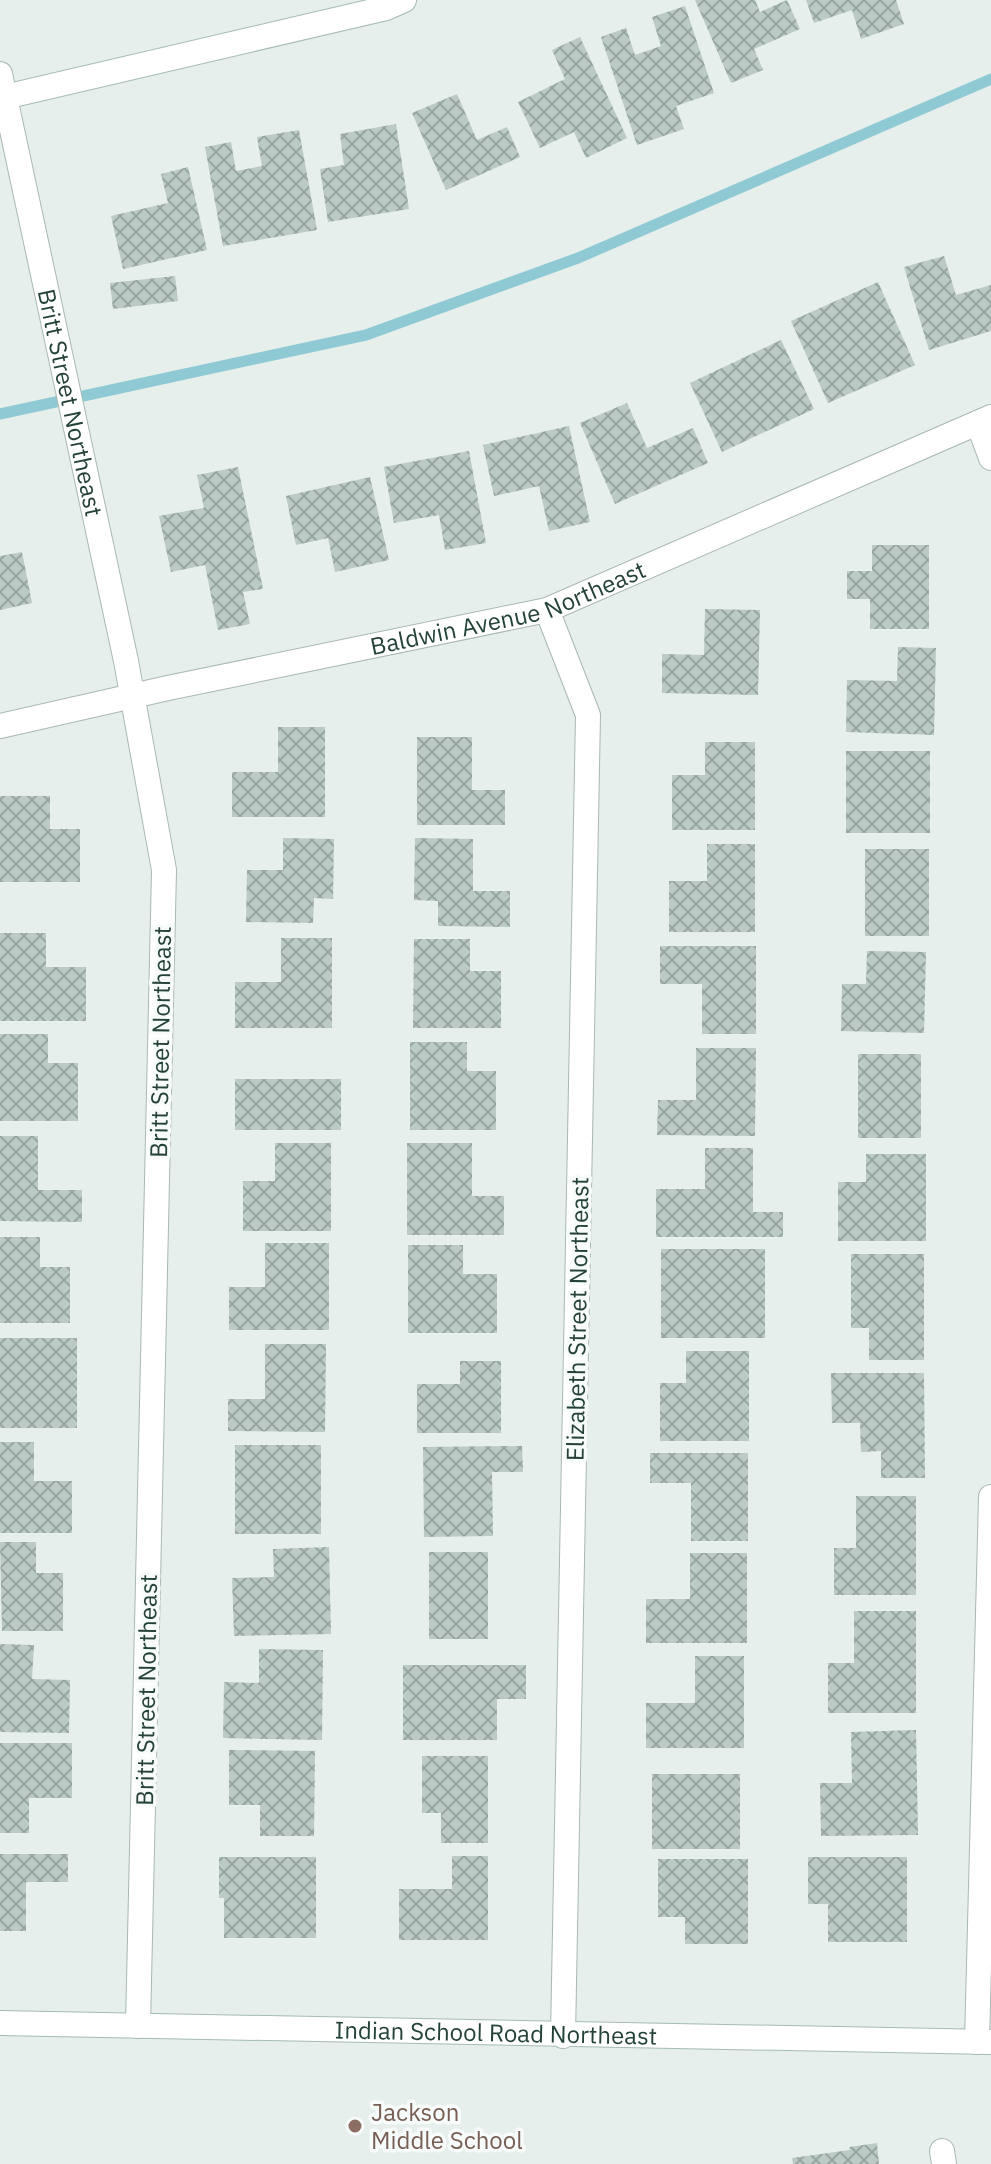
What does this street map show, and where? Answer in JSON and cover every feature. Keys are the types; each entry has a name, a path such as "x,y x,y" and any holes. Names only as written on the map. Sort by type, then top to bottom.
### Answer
{"street":[{"path":"2,90 386,8 404,0"},
{"name":"Britt Street Northeast","path":"2,90 79,435 133,696 164,870 138,2026"},
{"path":"984,420 991,458"},
{"name":"Baldwin Avenue Northeast","path":"0,726 547,610 984,420"},
{"name":"Elizabeth Street Northeast","path":"547,610 588,715 563,2036"},
{"path":"984,2042 991,1497"},
{"name":"Indian School Road Northeast","path":"0,2023 984,2042"}],"building":[{"path":"695,0 755,0 760,12 787,0 800,29 754,49 763,70 731,83"},
{"path":"806,0 896,0 904,24 861,39 852,10 814,23"},
{"path":"685,6 714,93 676,106 684,129 637,145 601,37 626,28 635,55 661,46 652,17"},
{"path":"580,37 627,138 586,158 574,132 540,148 518,102 565,79 552,50"},
{"path":"457,94 477,140 507,127 520,157 446,190 412,113"},
{"path":"396,124 409,209 328,222 320,169 344,165 340,134"},
{"path":"299,130 317,230 223,246 205,147 231,142 236,171 262,166 257,137"},
{"path":"188,167 207,250 123,269 111,216 168,203 161,174"},
{"path":"944,256 956,295 991,285 991,331 929,350 904,267"},
{"path":"175,276 178,301 113,309 110,283"},
{"path":"878,282 915,365 828,403 791,321"},
{"path":"781,340 814,409 722,452 690,383"},
{"path":"627,403 647,448 693,428 708,463 615,504 580,423"},
{"path":"569,426 590,522 549,531 539,486 494,496 483,445"},
{"path":"469,451 486,543 445,550 439,515 394,523 384,467"},
{"path":"238,467 263,589 243,592 250,624 218,630 205,565 171,572 159,516 204,508 197,475"},
{"path":"370,477 389,560 335,572 328,538 296,545 286,496"},
{"path":"872,545 929,545 929,629 870,629 870,599 847,599 847,571 872,571"},
{"path":"22,552 32,603 0,610 0,556"},
{"path":"705,609 760,610 758,695 662,693 662,654 704,655"},
{"path":"898,647 936,648 934,735 846,732 847,680 897,681"},
{"path":"278,727 325,727 325,817 232,817 232,772 278,772"},
{"path":"417,737 472,737 472,790 505,790 505,825 417,825"},
{"path":"705,742 755,742 755,830 672,830 672,775 705,775"},
{"path":"846,751 930,751 930,833 846,833"},
{"path":"0,796 50,796 50,829 80,829 80,882 0,882"},
{"path":"283,838 334,839 333,899 314,898 313,923 246,922 247,870 283,870"},
{"path":"415,838 473,839 473,891 510,891 510,927 438,926 438,901 414,900"},
{"path":"707,844 755,844 755,932 669,932 669,881 707,881"},
{"path":"865,849 929,849 929,936 865,936"},
{"path":"0,933 46,933 46,967 86,967 86,1021 0,1021"},
{"path":"281,938 332,938 332,1028 235,1028 235,982 281,982"},
{"path":"414,939 470,939 470,971 501,971 501,1028 413,1028"},
{"path":"660,946 756,946 756,1034 702,1034 702,984 660,984"},
{"path":"867,951 926,952 924,1033 841,1031 842,984 866,984"},
{"path":"0,1034 48,1034 48,1063 78,1063 78,1121 0,1121"},
{"path":"410,1042 467,1042 467,1071 496,1071 496,1130 410,1130"},
{"path":"696,1048 756,1048 755,1136 657,1135 658,1100 696,1100"},
{"path":"858,1054 921,1054 921,1138 858,1138"},
{"path":"235,1079 341,1079 341,1130 235,1130"},
{"path":"0,1136 38,1136 38,1190 82,1190 82,1222 0,1221"},
{"path":"275,1143 331,1143 331,1231 243,1231 243,1181 275,1181"},
{"path":"407,1143 472,1143 472,1196 504,1196 504,1235 407,1235"},
{"path":"705,1148 753,1148 753,1212 783,1212 783,1237 656,1237 656,1189 705,1189"},
{"path":"866,1154 926,1154 926,1241 838,1241 838,1182 866,1182"},
{"path":"0,1237 40,1237 40,1267 70,1267 70,1323 0,1323"},
{"path":"265,1243 329,1243 329,1330 229,1330 229,1287 265,1287"},
{"path":"408,1245 463,1245 463,1274 497,1274 497,1333 408,1333"},
{"path":"661,1249 765,1249 765,1338 661,1338"},
{"path":"851,1254 924,1254 924,1360 869,1360 869,1328 851,1328"},
{"path":"0,1338 77,1338 77,1428 0,1428"},
{"path":"265,1344 326,1344 325,1432 228,1431 228,1399 265,1399"},
{"path":"686,1351 749,1351 749,1441 660,1441 660,1383 686,1383"},
{"path":"460,1361 501,1361 501,1433 417,1433 417,1384 460,1384"},
{"path":"831,1373 924,1373 925,1478 881,1478 881,1451 861,1452 860,1423 832,1423"},
{"path":"0,1442 34,1442 34,1481 72,1481 72,1533 0,1533"},
{"path":"235,1445 321,1445 321,1534 235,1534"},
{"path":"522,1446 523,1472 492,1472 493,1536 424,1537 423,1447"},
{"path":"650,1453 748,1453 748,1541 691,1541 691,1483 650,1483"},
{"path":"856,1496 916,1496 916,1595 834,1595 834,1548 856,1548"},
{"path":"0,1542 36,1542 36,1573 63,1573 63,1631 2,1631"},
{"path":"329,1547 331,1634 234,1636 232,1578 274,1577 273,1549"},
{"path":"429,1552 488,1552 488,1639 429,1639"},
{"path":"690,1553 747,1553 747,1643 646,1643 646,1599 690,1599"},
{"path":"854,1611 916,1611 916,1713 828,1713 828,1663 854,1663"},
{"path":"0,1644 34,1645 32,1679 70,1680 69,1733 0,1732"},
{"path":"259,1649 323,1650 322,1740 223,1738 224,1682 259,1683"},
{"path":"695,1656 744,1656 744,1748 646,1748 646,1703 695,1703"},
{"path":"403,1665 526,1665 526,1699 497,1699 497,1740 403,1740"},
{"path":"916,1730 918,1835 821,1836 820,1783 852,1783 851,1732"},
{"path":"0,1743 72,1743 72,1798 29,1798 29,1833 0,1833"},
{"path":"229,1750 315,1751 314,1836 260,1836 260,1805 229,1805"},
{"path":"422,1756 488,1756 488,1843 441,1843 441,1813 422,1813"},
{"path":"652,1774 740,1774 740,1849 652,1849"},
{"path":"0,1854 68,1854 68,1882 26,1882 26,1931 0,1931"},
{"path":"452,1856 488,1856 488,1940 399,1940 399,1889 452,1889"},
{"path":"219,1857 316,1857 316,1938 224,1938 224,1898 219,1898"},
{"path":"808,1857 907,1857 907,1942 828,1942 828,1904 808,1904"},
{"path":"658,1859 748,1859 748,1944 685,1944 685,1917 658,1917"},
{"path":"877,2143 879,2164 793,2164 792,2158"}],"waterway":[{"path":"0,414 366,335 578,258 991,79"}],"place":[{"name":"Jackson Middle School","path":"355,2126"}]}
